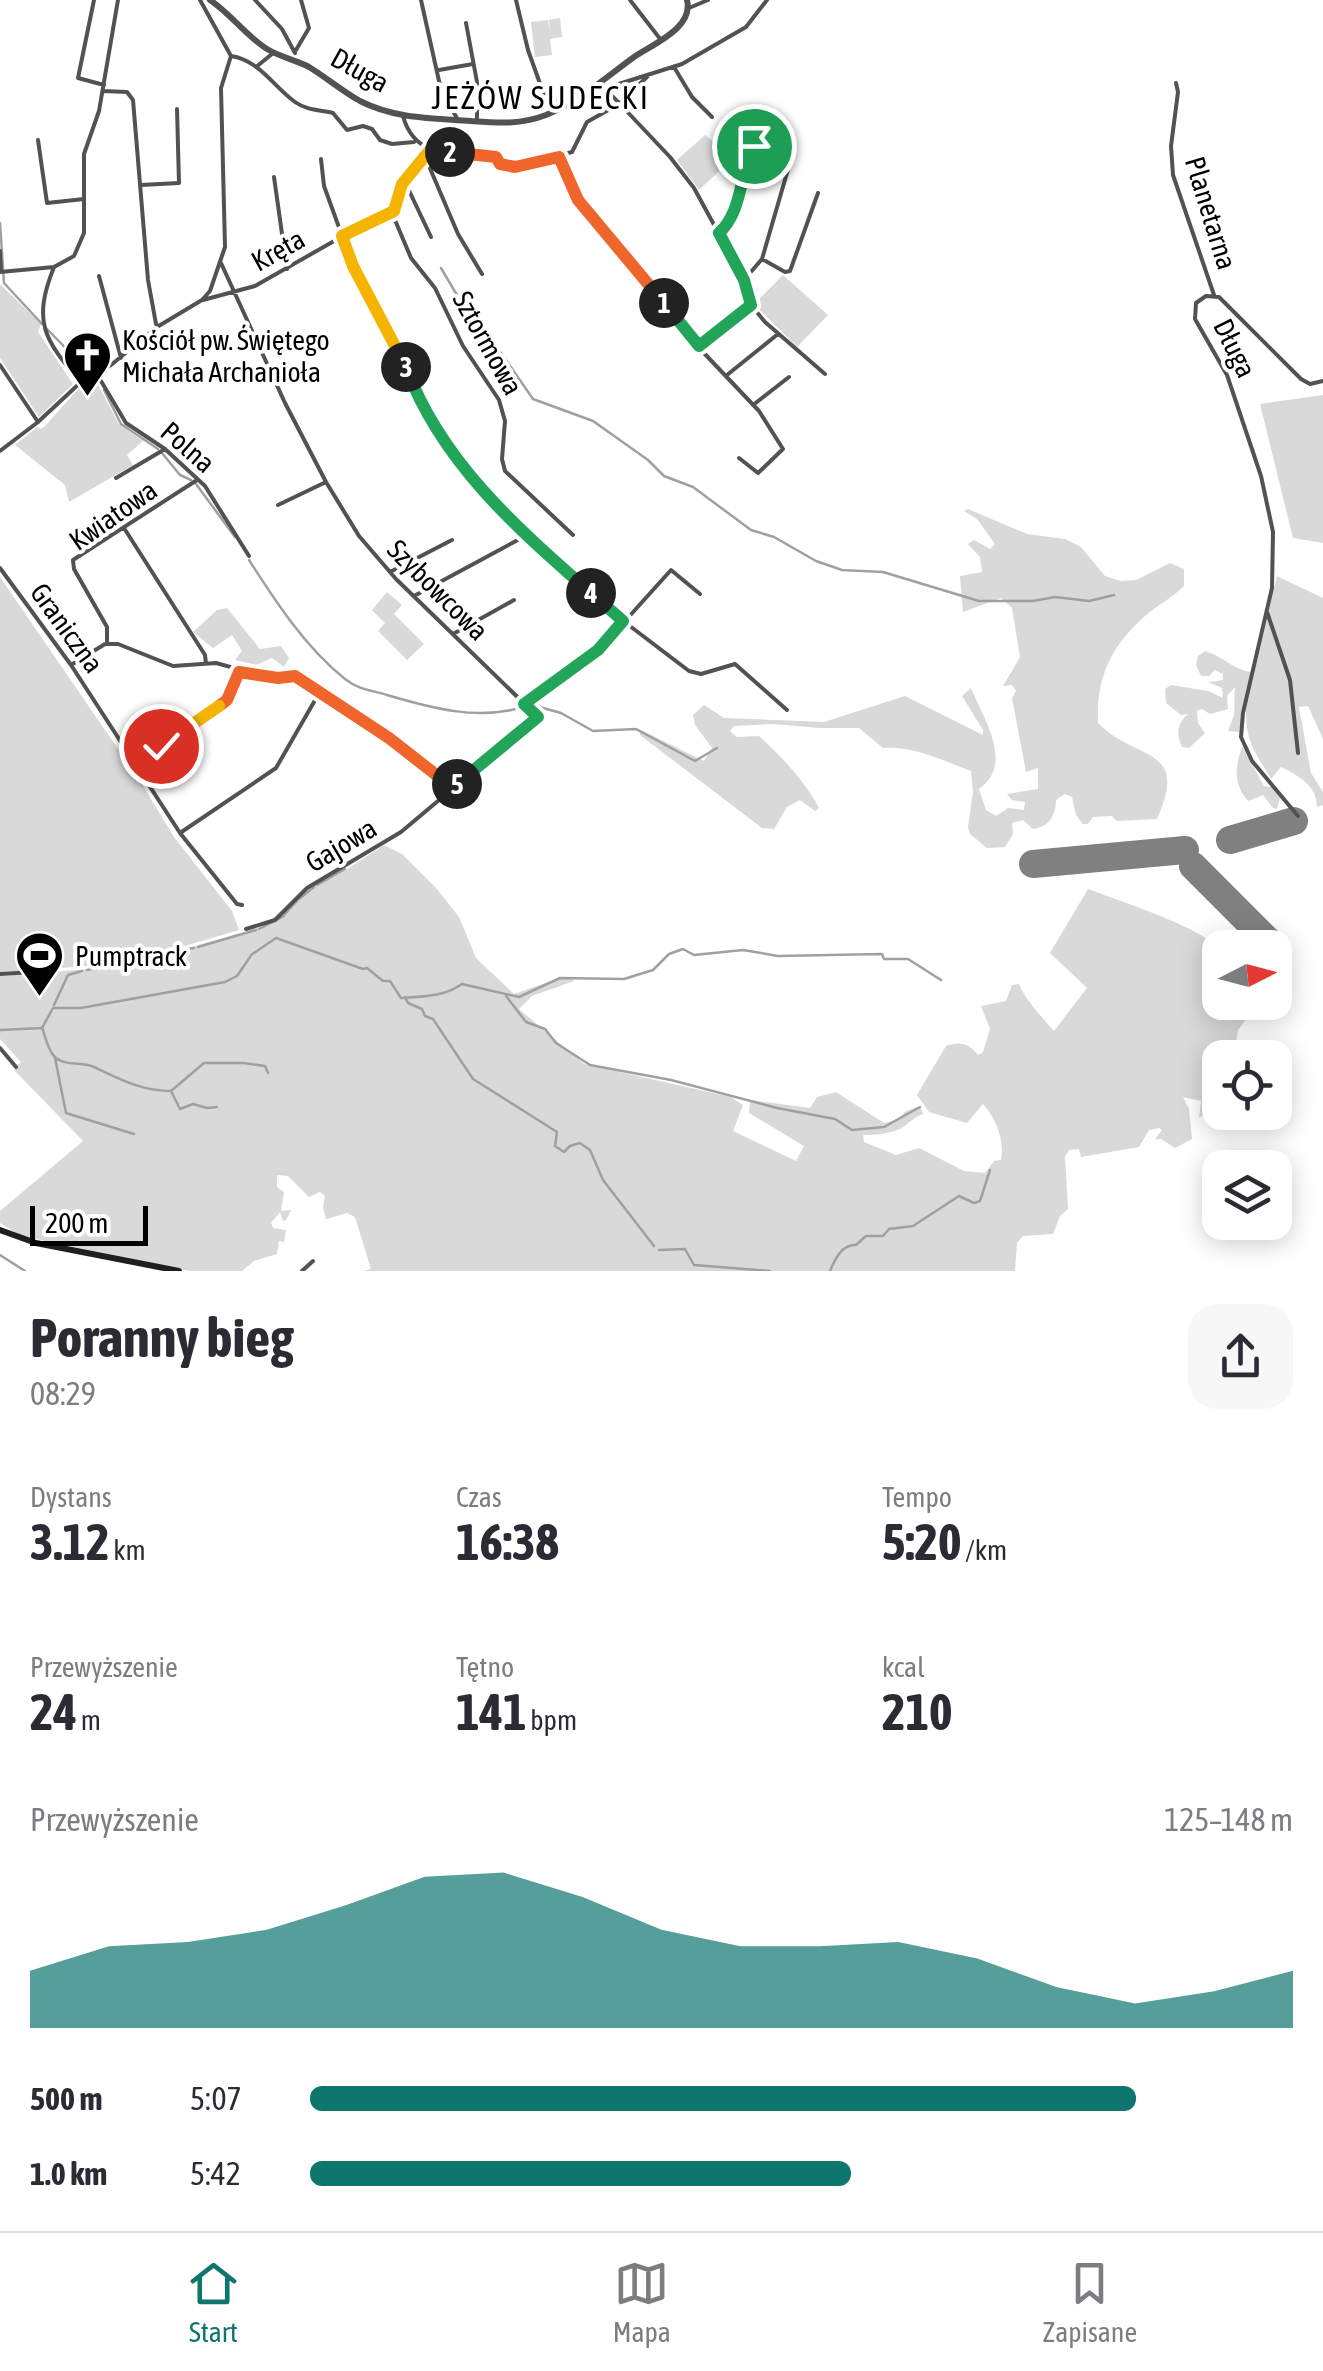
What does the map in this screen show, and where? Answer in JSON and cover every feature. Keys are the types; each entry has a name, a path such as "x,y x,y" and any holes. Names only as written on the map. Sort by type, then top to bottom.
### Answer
{"main road":[{"path":"0,1230 36,1243 179,1271"}],"street":[{"path":"94,0 78,78 131,95 148,280 157,327"},
{"path":"0,251 3,272 54,266 74,256 80,244 86,220 84,154 103,88 118,0"},
{"path":"0,451 81,382 122,358 157,327 202,300 221,263 225,247 221,88 231,56 200,0"},
{"name":"Długa","path":"211,0 274,52 294,56 363,102 403,116 521,123 604,86 627,62 685,19 688,4 708,0"},
{"path":"255,0 282,29 294,56"},
{"path":"294,56 309,28 301,0"},
{"path":"421,0 441,90 458,120"},
{"path":"516,0 543,92 560,99 565,106"},
{"path":"630,0 661,40"},
{"path":"766,0 746,27 674,67 604,86 676,164 719,233 744,280 751,305 778,334 826,374"},
{"path":"466,23 478,121"},
{"path":"256,67 274,52"},
{"path":"231,56 256,67 296,103 333,113 347,130 363,126 392,144 414,142 430,150 496,157 500,164 515,167 572,152 587,122 619,104 650,74"},
{"path":"436,71 474,64"},
{"path":"674,67 692,97 712,117"},
{"name":"Planetarna","path":"1176,83 1173,175 1214,295"},
{"path":"141,185 179,183 177,110"},
{"path":"403,116 414,142"},
{"path":"719,233 733,216 748,157 764,137"},
{"path":"38,140 47,203 84,199"},
{"path":"392,213 405,182 430,150"},
{"path":"559,157 578,200 753,406 783,449 758,472 739,458"},
{"path":"321,159 324,186 353,266 452,455 484,493 623,621 695,674 734,664 788,710"},
{"path":"426,159 458,234 482,274"},
{"path":"744,280 762,259 789,166"},
{"path":"274,177 287,269"},
{"path":"405,182 431,237"},
{"path":"762,259 790,272 818,193"},
{"name":"Kręta","path":"202,300 255,286 342,236 392,213"},
{"name":"Sztormowa","path":"392,213 411,258 435,288 463,346 490,383 504,412 504,471 573,536"},
{"path":"221,263 234,293"},
{"path":"54,266 44,309 44,330 54,352 81,382"},
{"path":"98,276 122,358"},
{"name":"Szybowcowa","path":"234,293 326,482 359,536 390,572 524,704"},
{"name":"Długa","path":"1267,612 1274,532 1261,476 1227,375 1195,319 1196,303 1214,295 1301,380 1310,384 1323,381"},
{"path":"699,346 751,305"},
{"path":"727,375 778,334"},
{"path":"0,365 38,422"},
{"name":"Polna","path":"96,374 122,419 165,449 213,497 248,556"},
{"path":"753,406 789,376"},
{"path":"116,478 165,449"},
{"name":"Kwiatowa","path":"107,644 107,627 73,560 197,480"},
{"path":"278,505 326,482"},
{"path":"124,528 205,656 206,664"},
{"path":"414,596 527,535"},
{"path":"390,572 452,540"},
{"name":"Graniczna","path":"0,568 71,665 180,833 212,876 242,905"},
{"path":"71,665 107,644 118,644 173,666 223,665 239,672 278,678 295,676 389,738 453,788 538,717 524,704 598,650 672,570 700,594"},
{"path":"453,635 514,600"},
{"path":"1267,612 1290,680 1298,753"},
{"path":"1267,612 1241,737 1252,760 1298,816"},
{"path":"136,762 224,703 239,672"},
{"path":"180,833 276,768 319,694"},
{"name":"Gajowa","path":"246,929 275,920 308,888 396,835 453,788"},
{"path":"0,974 50,970"},
{"path":"0,1048 16,1067"},
{"path":"302,1271 312,1261"}],"shaded area":[{"path":"560,18 562,37 550,39 552,55 535,57 531,22 548,20 550,33 549,20"},
{"path":"705,135 729,153 731,160 699,190 677,160"},
{"path":"783,275 828,315 797,347 754,304"},
{"path":"0,284 41,324 38,332 73,384 39,417 0,358"},
{"path":"96,381 119,424 143,441 127,455 133,465 69,502 65,485 15,445 37,427 45,426 81,386 96,386"},
{"path":"1323,395 1323,543 1293,538 1260,404"},
{"path":"968,509 1027,534 1065,539 1081,547 1105,576 1121,581 1136,580 1170,563 1184,569 1184,586 1145,616 1115,651 1103,677 1098,707 1098,723 1163,766 1167,778 1157,819 1117,821 1112,816 1093,817 1083,824 1076,815 1072,797 1065,794 1056,800 1053,815 1043,826 1033,829 1023,820 1012,823 1013,834 1005,847 987,848 970,834 968,827 973,792 971,771 917,751 883,748 859,728 734,726 730,731 737,737 759,736 784,760 819,808 815,811 800,800 787,807 774,829 762,828 640,735 639,729 704,761 712,748 695,725 693,715 704,705 724,718 824,722 905,696 983,735 962,696 971,688 995,754 995,767 979,789 986,810 996,816 1008,808 1024,810 1025,802 1012,800 1007,794 1038,789 1038,768 1026,772 1012,698 1016,691 1012,685 1003,686 1020,657 1012,608 1001,598 963,612 960,576 982,572 980,557 968,544 974,540 990,549 995,544 977,519 964,511"},
{"path":"1277,576 1323,598 1323,739 1308,706 1299,707 1311,773 1323,792 1323,805 1317,807 1310,787 1293,774 1281,767 1271,779 1252,747 1248,731 1246,710"},
{"path":"0,577 174,837 232,911 239,930 102,965 0,972"},
{"path":"387,592 402,605 394,614 424,644 407,660 378,631 385,623 372,610"},
{"path":"227,608 260,649 281,646 289,658 284,667 272,658 256,665 235,660 242,651 232,635 213,648 193,632 217,610"},
{"path":"1205,651 1251,672 1239,732 1228,731 1234,715 1235,687 1227,696 1228,709 1210,714 1202,709 1197,711 1198,723 1205,733 1189,748 1182,747 1179,729 1188,714 1181,715 1166,703 1165,689 1171,685 1208,691 1223,698 1222,688 1208,682 1223,680 1223,674 1215,670 1209,676 1201,676 1196,665 1198,656"},
{"path":"1242,746 1264,786 1271,787 1280,798 1277,809 1263,795 1248,801 1239,787"},
{"path":"384,845 402,854 459,917 476,958 514,994 560,978 574,981 532,996 519,1009 584,1064 731,1097 743,1105 733,1131 796,1161 804,1146 749,1113 750,1100 810,1108 817,1097 836,1092 884,1123 920,1106 923,1114 903,1127 863,1135 864,1142 896,1155 919,1148 964,1171 985,1173 994,1161 1001,1160 998,1130 983,1104 967,1123 929,1112 917,1095 946,1046 964,1044 978,1055 983,1052 990,1029 981,1006 1006,1001 1012,985 1019,984 1054,1031 1087,988 1050,953 1088,889 1202,936 1202,1020 1246,1020 1237,1040 1202,1040 1202,1116 1199,1118 1201,1101 1183,1097 1189,1109 1192,1139 1175,1148 1155,1139 1162,1130 1159,1128 1149,1130 1139,1147 1081,1157 1079,1149 1069,1150 1065,1157 1068,1209 1060,1216 1053,1234 1023,1236 1017,1243 1015,1271 363,1271 371,1269 355,1217 347,1213 326,1219 325,1196 320,1192 309,1197 288,1176 277,1175 277,1187 284,1192 281,1211 291,1210 286,1220 280,1212 271,1223 273,1228 286,1230 284,1242 279,1241 277,1254 254,1261 242,1271 190,1271 21,1236 0,1223 0,1211 83,1141 14,1070 21,1062 0,1039 0,976 100,968 160,956 268,925 314,886"}],"waterway":[{"path":"0,223 4,283 42,324"},
{"path":"441,268 461,302 474,314 533,399 593,421 664,476 693,487 751,530 842,570 883,572 979,601 1055,597 1089,601 1114,595"},
{"path":"46,328 90,373"},
{"path":"104,390 121,424 158,449"},
{"path":"162,453 180,475 191,480"},
{"path":"196,484 235,537"},
{"path":"249,560 304,638 355,685 455,711 489,713 523,707"},
{"path":"529,704 561,713 593,731 636,729 695,761 717,748"},
{"path":"317,885 345,869"},
{"path":"299,899 314,887"},
{"path":"285,914 297,901"},
{"path":"259,929 284,916"},
{"path":"198,947 256,930"},
{"path":"251,955 276,938 367,968 383,981 390,981 401,998 441,994 462,984 519,997 560,978 624,979 653,970 669,954 683,949 694,955 743,950 778,956 882,954 884,959 908,959 941,980"},
{"path":"87,970 194,948"},
{"path":"0,1030 42,1028 53,1008 81,1008 225,982 237,976 250,957"},
{"path":"54,1005 68,975 82,971"},
{"path":"506,996 526,1022 545,1029 556,1043 590,1065 835,1119 852,1130 884,1127 920,1107"},
{"path":"405,997 433,1019 473,1079 557,1132 555,1146 564,1152 580,1143 590,1150 603,1180 654,1246"},
{"path":"42,1027 50,1051 59,1060 90,1066 150,1089 171,1091 204,1063 265,1066 268,1073"},
{"path":"55,1058 66,1113 134,1134"},
{"path":"171,1091 180,1109 193,1104 217,1107"},
{"path":"830,1271 843,1250 866,1236 883,1236 889,1229 913,1226 959,1196 974,1203 980,1201 990,1170"},
{"path":"659,1250 685,1249 694,1265 770,1271"},
{"path":"0,1255 25,1271"}],"runway":[{"path":"1230,840 1294,821"},
{"path":"1033,864 1185,850"},
{"path":"1193,866 1257,930"}],"place":[{"name":"Kościół pw. Świętego Michała Archanioła","path":"87,398"},
{"name":"Pumptrack","path":"40,998"}],"district":[{"name":"JEŻÓW SUDECKI","path":"541,97"}],"route":[{"path":"161,746 224,703 239,672 301,678 453,788 538,717 524,704 598,650 623,621 527,535 452,455 414,388 342,236 389,216 397,207 402,184 430,150 496,157 508,167 559,157 578,200 699,346 751,305 744,280 719,233 733,216 754,146"}]}
